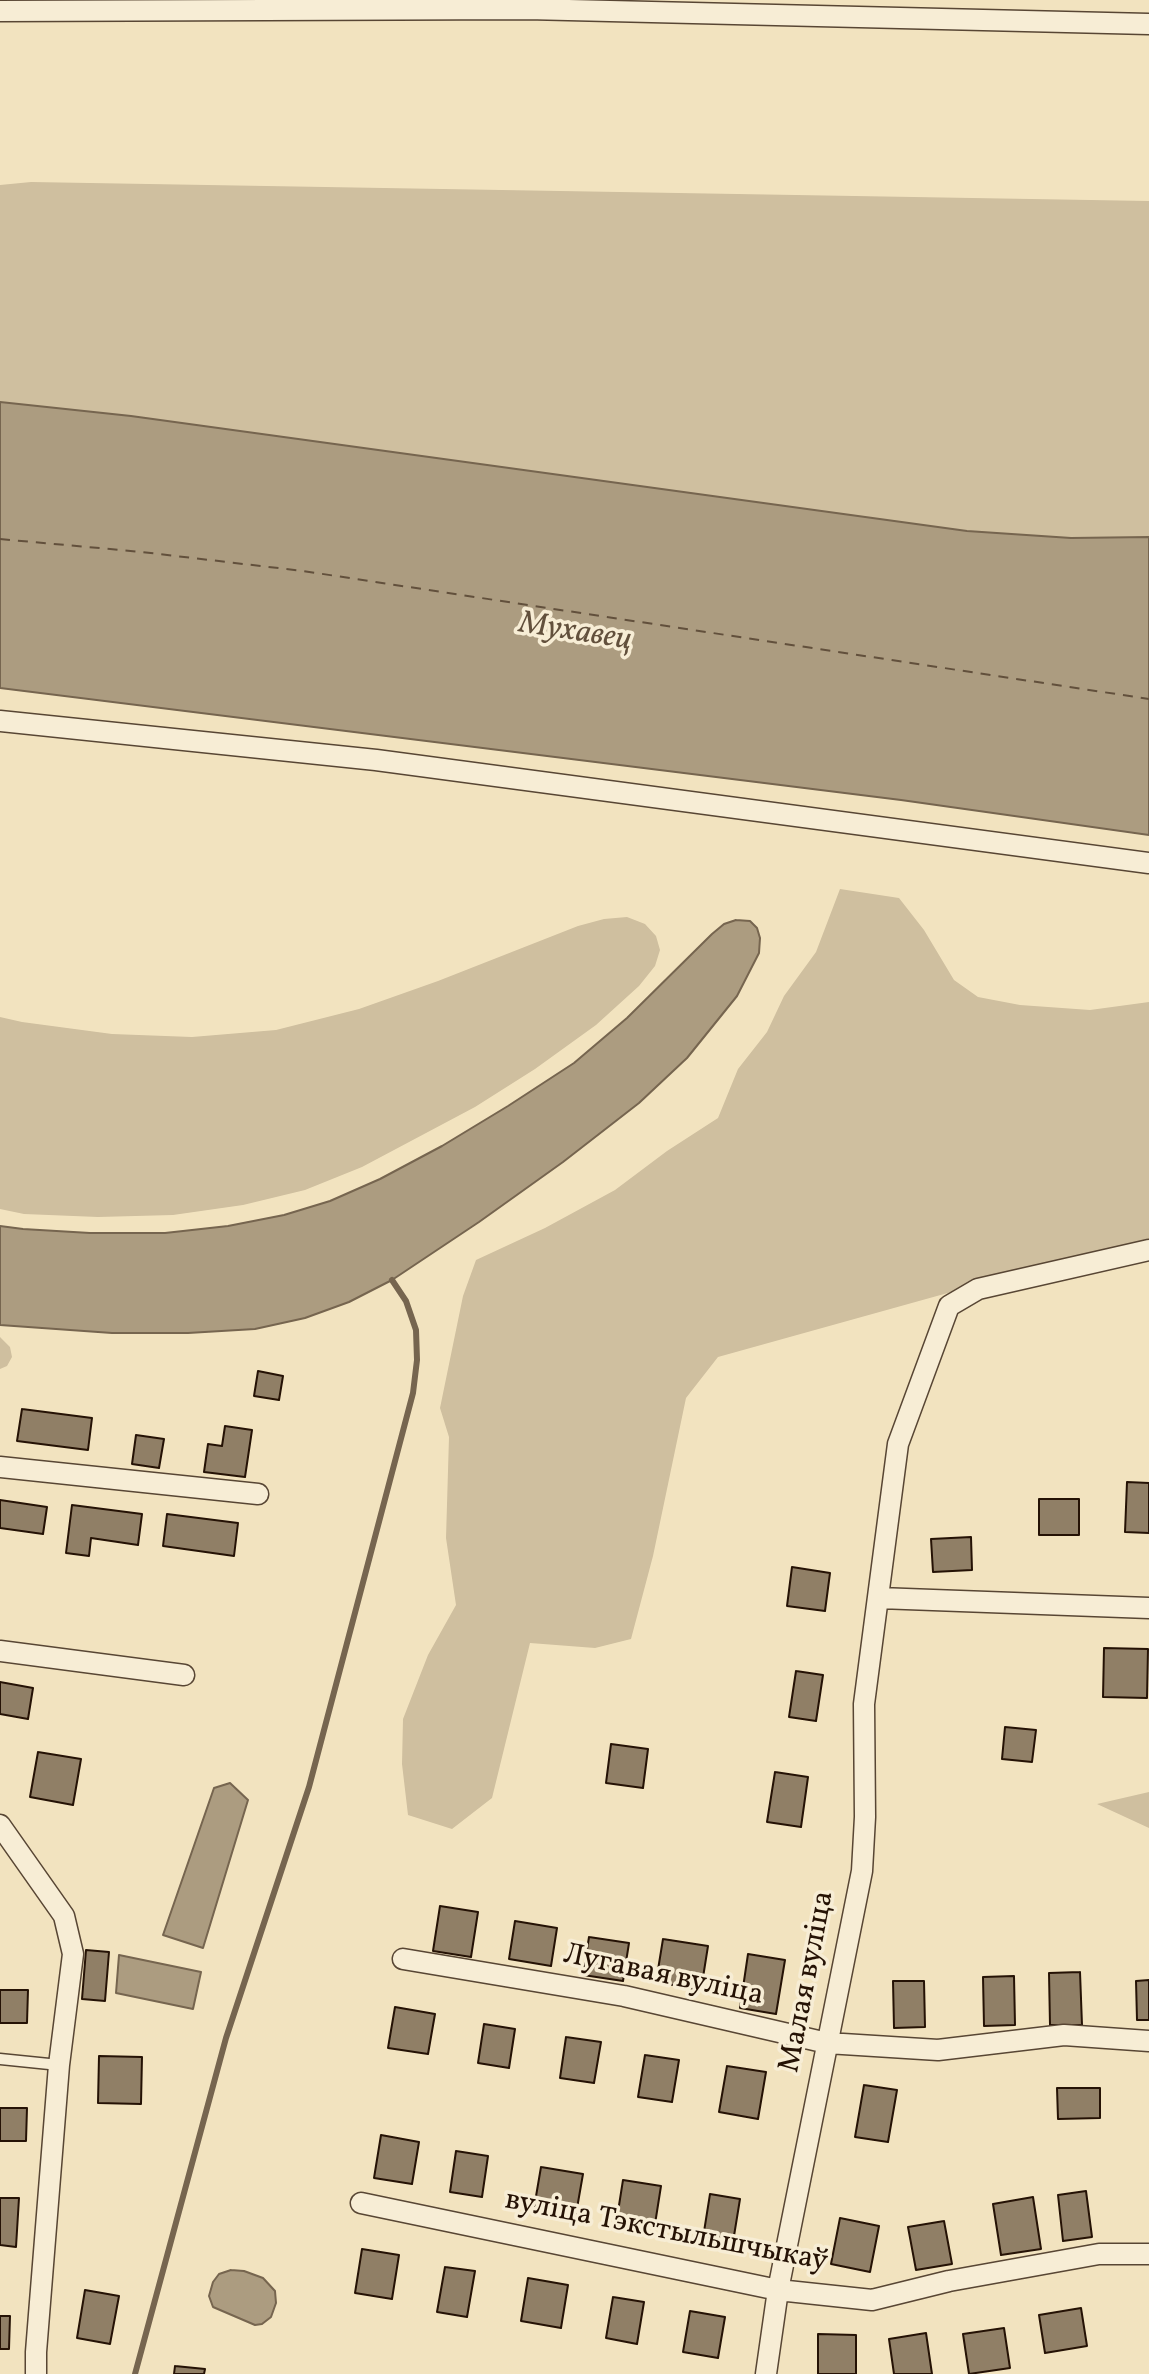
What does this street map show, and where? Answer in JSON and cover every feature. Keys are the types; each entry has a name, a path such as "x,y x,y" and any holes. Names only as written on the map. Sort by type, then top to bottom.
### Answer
{"street":[{"path":"0,11 189,5 527,4 1149,24"},
{"path":"0,721 376,760 1149,863"},
{"name":"Малая вуліца","path":"766,2374 778,2290 862,1871 864,1704 898,1444 949,1306 978,1289 1149,1250"},
{"path":"0,1467 258,1494"},
{"path":"879,1598 1149,1608"},
{"path":"0,1651 184,1675"},
{"path":"0,1825 64,1916 73,1954 59,2065 36,2374"},
{"name":"Лугавая вуліца","path":"403,1959 624,1996 827,2043 938,2050 1064,2035 1149,2041"},
{"name":"вуліца Тэкстыльшчыкаў","path":"361,2203 778,2290 872,2300 949,2281 1099,2254 1149,2254"}],"lane":[{"path":"0,2059 59,2065"}],"shaded area":[{"path":"31,182 1149,201 1149,537 1071,538 967,531 131,416 0,402 0,185"},
{"path":"840,889 899,898 924,930 954,980 978,997 1020,1005 1090,1010 1149,1002 1149,1243 1041,1267 718,1357 686,1398 653,1556 631,1639 595,1648 530,1643 492,1798 452,1829 408,1815 402,1764 403,1719 428,1655 456,1605 446,1538 449,1437 440,1408 463,1296 476,1260 545,1228 615,1190 718,1118 738,1069 767,1032 784,996 816,952"},
{"path":"627,917 645,924 656,936 660,950 655,966 639,986 596,1025 535,1069 475,1107 362,1167 305,1190 243,1205 173,1215 98,1217 24,1214 0,1209 0,1017 112,1034 192,1037 276,1030 359,1009 578,926"},
{"path":"0,1337 10,1347 12,1357 7,1366 0,1369"},
{"path":"1149,1792 1149,1828 1097,1804"}],"water":[{"name":"Мухавец","path":"0,402 131,416 967,531 1071,538 1149,537 1149,835 901,800 0,688"},
{"path":"736,920 750,921 757,928 759,953 737,996 687,1058 639,1103 563,1162 392,1280 349,1302 305,1318 255,1329 112,1333 0,1325 0,1226 90,1233 165,1233 228,1226 284,1215 330,1201 442,1146 574,1063 627,1018 712,934 724,924"},
{"path":"230,1783 248,1800 203,1948 163,1935 214,1788"},
{"path":"119,1955 201,1972 193,2009 116,1993"},
{"path":"231,2270 263,2278 275,2291 276,2303 271,2317 262,2324 255,2325 213,2307 209,2296 213,2282 219,2274"}],"building":[{"path":"258,1371 283,1376 279,1400 254,1396"},
{"path":"22,1409 92,1418 88,1450 17,1441"},
{"path":"225,1426 252,1430 245,1477 204,1472 208,1444 222,1446"},
{"path":"136,1435 164,1439 159,1468 132,1464"},
{"path":"1127,1482 1149,1483 1149,1533 1125,1532"},
{"path":"1039,1499 1079,1499 1079,1535 1039,1535"},
{"path":"0,1500 47,1507 43,1534 0,1528"},
{"path":"72,1505 142,1514 138,1545 91,1538 89,1556 66,1553"},
{"path":"167,1514 238,1523 234,1556 163,1546"},
{"path":"971,1537 972,1570 933,1572 931,1539"},
{"path":"792,1567 830,1573 825,1611 787,1606"},
{"path":"1104,1648 1148,1649 1147,1698 1103,1697"},
{"path":"796,1671 823,1675 816,1721 789,1717"},
{"path":"0,1682 33,1688 28,1719 0,1714"},
{"path":"1005,1727 1036,1730 1032,1762 1002,1759"},
{"path":"611,1744 648,1749 643,1788 606,1783"},
{"path":"38,1752 81,1759 73,1805 30,1797"},
{"path":"775,1772 808,1777 801,1827 767,1822"},
{"path":"440,1906 478,1912 471,1957 433,1951"},
{"path":"515,1921 557,1928 551,1966 509,1959"},
{"path":"589,1937 629,1943 623,1981 583,1975"},
{"path":"663,1939 708,1946 701,1990 656,1982"},
{"path":"86,1950 109,1952 105,2001 82,1999"},
{"path":"748,1954 785,1960 776,2014 740,2008"},
{"path":"1080,1972 1082,2025 1050,2025 1049,1973"},
{"path":"1014,1976 1015,2025 984,2026 983,1977"},
{"path":"1149,1980 1149,2020 1137,2020 1136,1981"},
{"path":"893,1981 924,1981 925,2027 894,2028"},
{"path":"0,1990 28,1990 27,2023 0,2023"},
{"path":"395,2007 435,2014 428,2054 388,2048"},
{"path":"484,2024 515,2029 509,2068 478,2063"},
{"path":"566,2037 601,2042 594,2083 560,2078"},
{"path":"645,2055 679,2060 672,2102 638,2097"},
{"path":"99,2056 142,2057 141,2104 98,2103"},
{"path":"727,2066 766,2072 758,2119 719,2112"},
{"path":"864,2085 897,2090 888,2142 855,2137"},
{"path":"1057,2088 1100,2088 1100,2118 1058,2119"},
{"path":"0,2108 27,2108 26,2141 0,2141"},
{"path":"381,2135 419,2142 412,2184 374,2178"},
{"path":"456,2151 488,2156 482,2197 450,2192"},
{"path":"541,2167 583,2174 576,2214 534,2208"},
{"path":"623,2180 661,2186 655,2224 617,2218"},
{"path":"1086,2191 1092,2237 1063,2241 1058,2195"},
{"path":"710,2194 740,2199 733,2242 703,2238"},
{"path":"1033,2197 1041,2249 1001,2255 993,2204"},
{"path":"0,2198 19,2198 16,2247 0,2245"},
{"path":"840,2218 879,2226 870,2272 831,2264"},
{"path":"944,2221 952,2264 916,2270 908,2227"},
{"path":"362,2249 399,2255 392,2299 355,2293"},
{"path":"445,2267 475,2271 467,2317 437,2312"},
{"path":"528,2278 568,2285 561,2328 521,2321"},
{"path":"85,2290 119,2296 110,2344 77,2338"},
{"path":"613,2297 644,2302 637,2344 606,2338"},
{"path":"1081,2308 1087,2346 1045,2353 1039,2315"},
{"path":"690,2311 725,2317 718,2358 683,2352"},
{"path":"0,2316 10,2316 9,2349 0,2349"},
{"path":"1004,2328 1010,2368 969,2374 963,2334"},
{"path":"926,2333 932,2374 894,2374 889,2339"},
{"path":"818,2334 856,2335 856,2374 818,2374"},
{"path":"175,2366 205,2369 204,2374 174,2374"}],"waterway":[{"path":"135,2374 226,2038 309,1787 413,1393 417,1360 416,1330 406,1301 392,1280"}],"ferry route":[{"path":"0,539 303,571 1149,699"}]}
